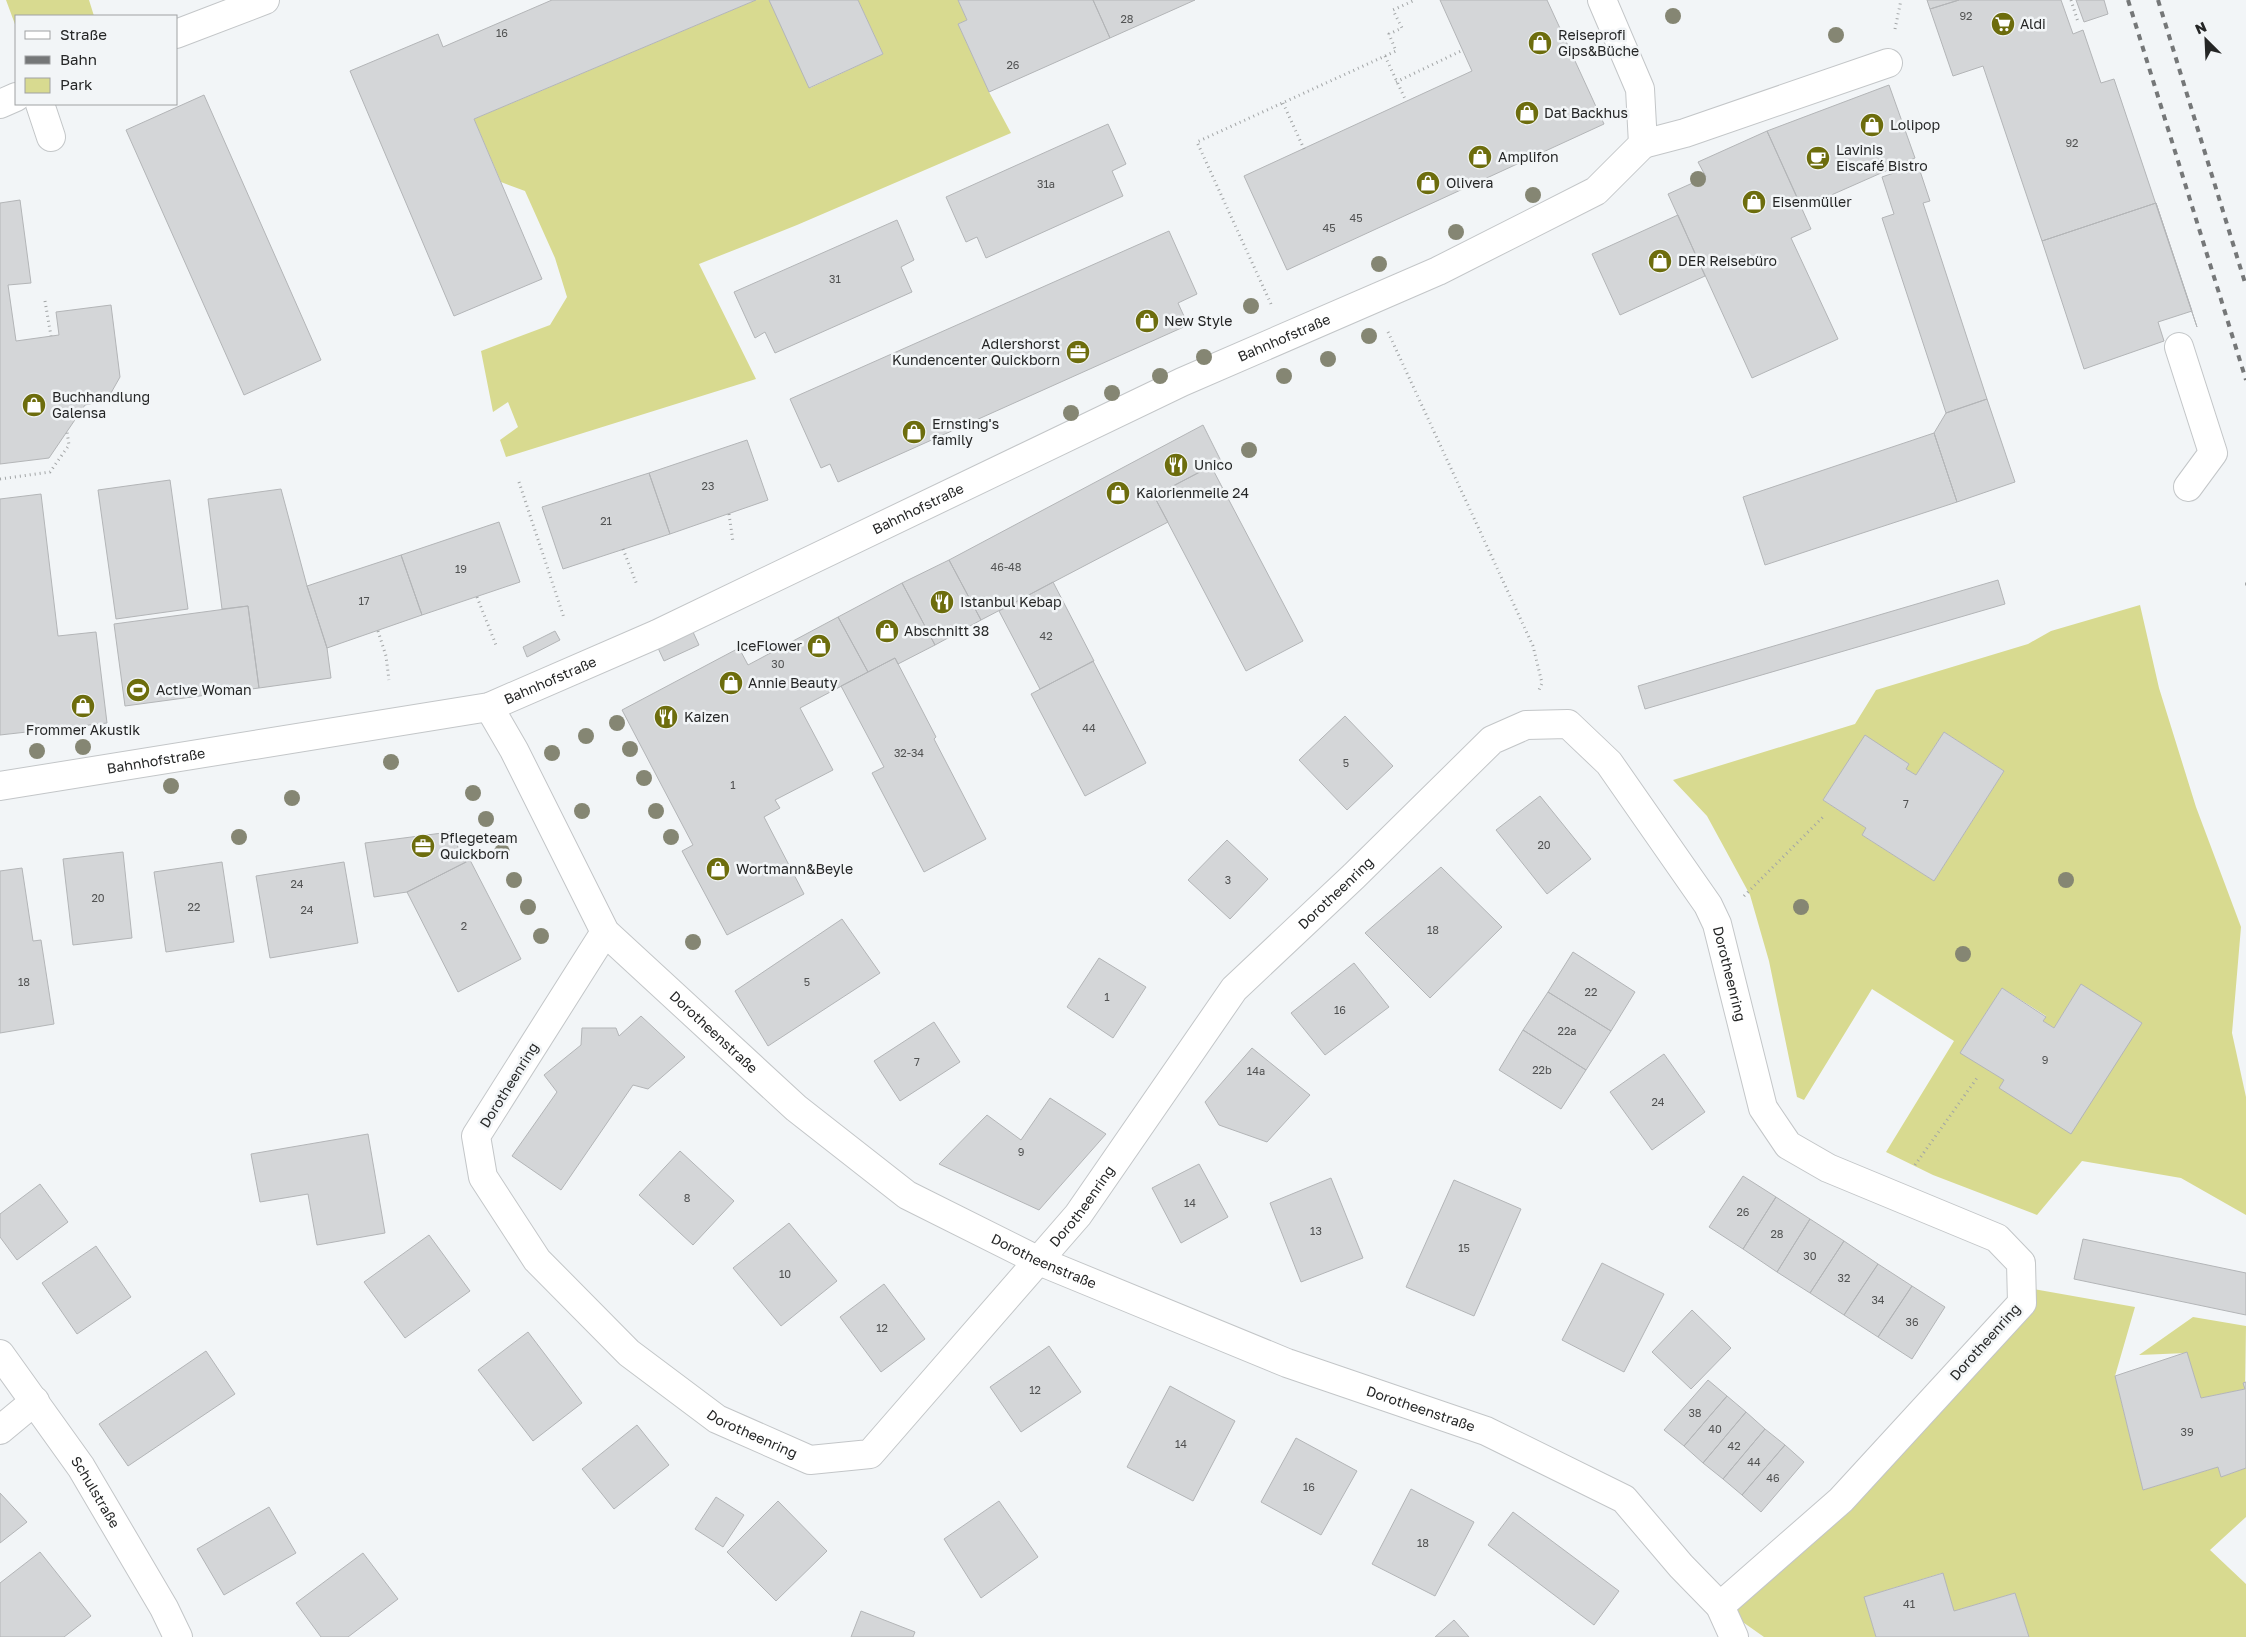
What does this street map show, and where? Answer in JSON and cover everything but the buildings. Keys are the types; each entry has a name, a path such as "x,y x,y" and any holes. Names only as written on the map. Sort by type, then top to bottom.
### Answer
{"street":[{"path":"178,33 265,0"},
{"path":"1602,0 1640,89 1643,144 1685,133 1888,63"},
{"path":"0,104 15,98"},
{"path":"40,105 51,137"},
{"name":"Bahnhofstraße","path":"0,786 489,707 657,634 1173,386 1372,298 1438,271 1596,191 1643,144"},
{"path":"2179,347 2213,453 2188,488"},
{"name":"Dorotheenstraße","path":"489,707 514,750 605,932 796,1108 907,1195 1039,1262 1148,1304 1287,1363 1486,1431 1624,1499 1681,1566 1720,1606 1734,1637"},
{"name":"Dorotheenring","path":"605,932 476,1136 483,1177 537,1260 629,1354 717,1419 810,1460 870,1454 1078,1215 1234,989 1354,876 1492,740 1526,725 1568,724 1609,763 1708,905 1717,924 1763,1108 1788,1145 1828,1168 1997,1238 2021,1263 2022,1303 1841,1500 1720,1606"},
{"name":"Schulstraße","path":"0,1354 81,1467 164,1608 178,1637"},
{"path":"0,1430 35,1401"}],"path":[{"path":"1285,337 1198,142 1396,51 1388,34 1402,28 1394,10 1415,0"},
{"path":"2072,0 2078,22"},
{"path":"1396,82 1463,50"},
{"path":"1385,56 1406,101"},
{"path":"1283,103 1304,148"},
{"path":"1372,298 1533,646 1542,683 1526,725"},
{"path":"46,301 51,336"},
{"path":"0,479 50,472 69,445 67,432"},
{"path":"519,482 564,618"},
{"path":"729,514 733,542"},
{"path":"623,549 637,585"},
{"path":"477,597 496,645"},
{"path":"378,631 386,656 389,680"},
{"path":"1717,924 1823,817"},
{"path":"1893,1196 1977,1078"}],"green space":[{"path":"6,0 89,0 94,15 15,15 15,24"},
{"path":"756,0 769,0 810,88 883,54 858,0 958,0 967,20 958,24 989,92 1011,133 797,225 699,264 756,379 506,457 500,440 518,427 508,402 493,412 481,351 550,325 567,297 555,258 525,191 501,182 474,119"},
{"path":"2140,605 2159,688 2196,807 2241,927 2232,1033 2246,1097 2246,1215 2181,1178 2082,1161 2037,1215 1933,1175 1886,1152 1954,1041 1872,989 1804,1100 1797,1097 1769,961 1750,895 1707,816 1673,780 1855,724 1876,690 2028,644 2051,631","holes":["1944,732 2004,771 1934,881 1862,835 1866,828 1823,800 1865,736 1909,764 1906,769 1916,775","2081,985 2071,1133 2000,1087 2004,1080 1961,1052 2002,988 2046,1016 2043,1021 2054,1028"]},
{"path":"2022,1287 2135,1307 2115,1376 2143,1490 2218,1467 2221,1477 2246,1468 2246,1517 2210,1550 2246,1584 2246,1637 2029,1637 2015,1593 1954,1611 1942,1573 1864,1597 1876,1637 1764,1637 1720,1606 1823,1511"},
{"path":"2193,1317 2246,1326 2245,1389 2201,1398 2187,1353 2139,1355"}],"railway":[{"path":"2128,0 2246,380"},
{"path":"2158,0 2246,286"}],"place":[{"name":"Aldi","path":"2003,24"},
{"name":"Reiseprofi Gips&Büche","path":"1540,43"},
{"name":"Dat Backhus","path":"1527,113"},
{"name":"Lolipop","path":"1872,125"},
{"name":"Amplifon","path":"1480,157"},
{"name":"Lavinis Eiscafé Bistro","path":"1818,158"},
{"name":"Olivera","path":"1428,183"},
{"name":"Eisenmüller","path":"1754,202"},
{"name":"DER Reisebüro","path":"1660,261"},
{"name":"New Style","path":"1147,321"},
{"name":"Adlershorst Kundencenter Quickborn","path":"1078,352"},
{"name":"Buchhandlung Galensa","path":"34,405"},
{"name":"Ernsting's family","path":"914,432"},
{"name":"Unico","path":"1176,465"},
{"name":"Kalorienmeile 24","path":"1118,493"},
{"name":"Istanbul Kebap","path":"942,602"},
{"name":"Abschnitt 38","path":"887,631"},
{"name":"IceFlower","path":"819,646"},
{"name":"Annie Beauty","path":"731,683"},
{"name":"Active Woman","path":"138,690"},
{"name":"Frommer Akustik","path":"83,706"},
{"name":"Kaizen","path":"666,717"},
{"name":"Pflegeteam Quickborn","path":"423,846"},
{"name":"Wortmann&Beyle","path":"718,869"}]}
